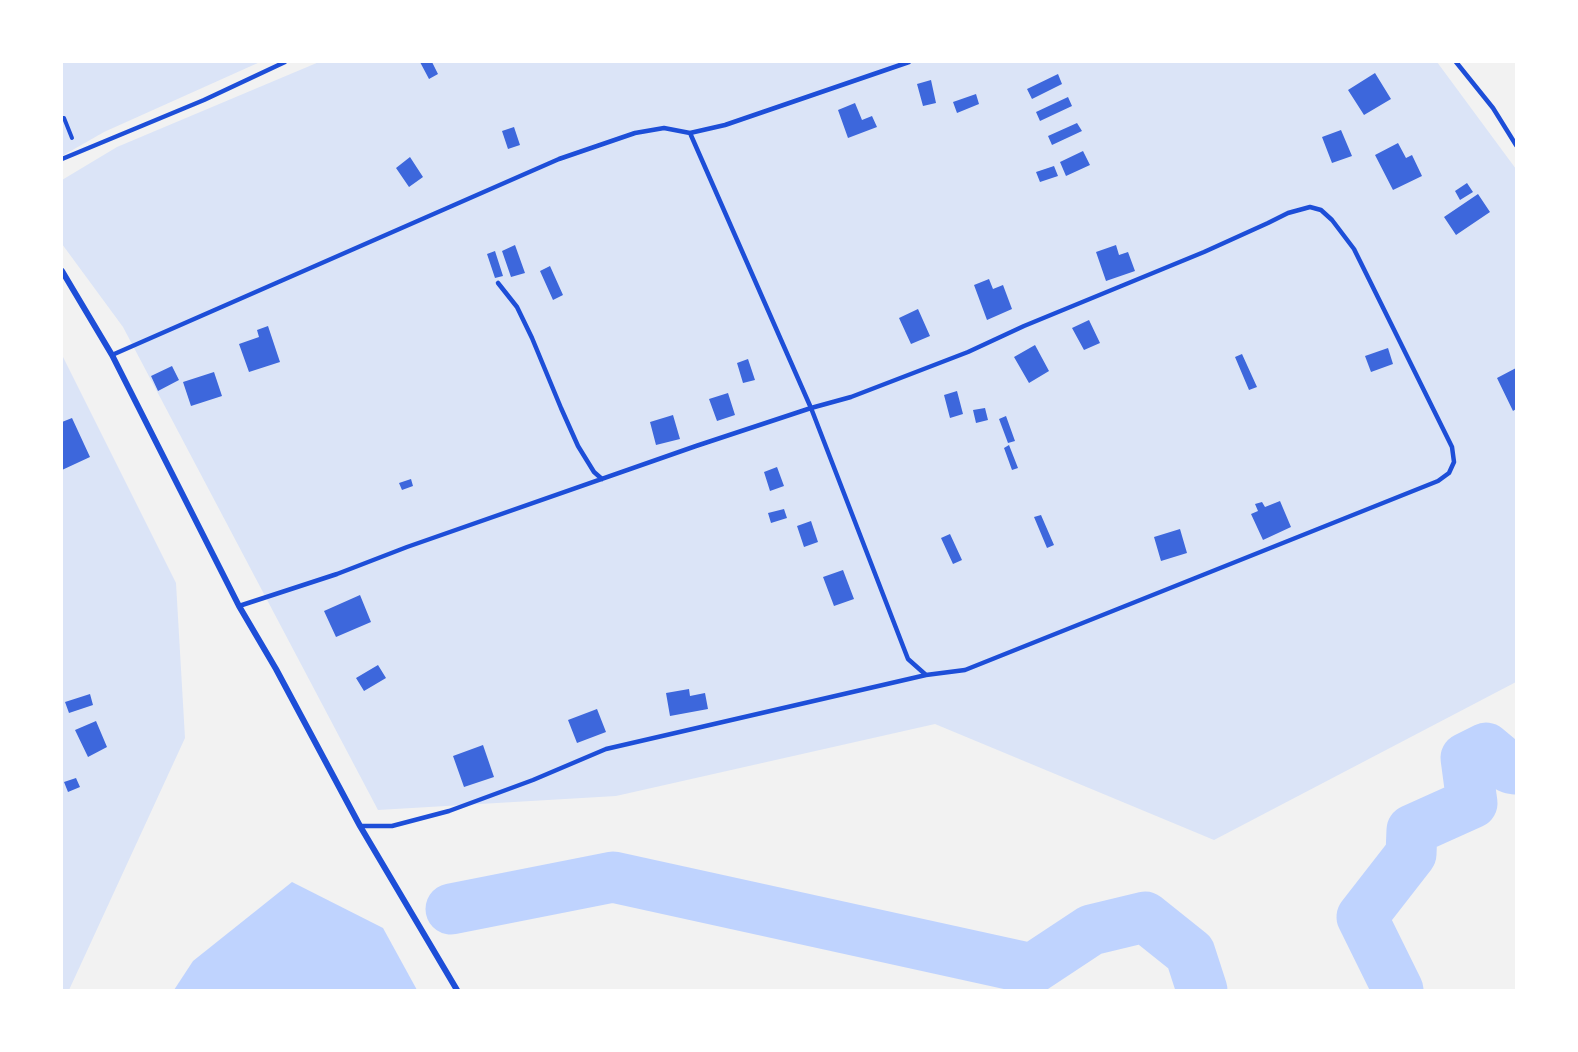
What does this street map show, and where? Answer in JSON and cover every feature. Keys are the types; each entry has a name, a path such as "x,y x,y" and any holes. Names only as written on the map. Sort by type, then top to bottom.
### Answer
{"street":[{"path":"62,271 112,355 239,606 276,669 360,826 457,990"}],"lane":[{"path":"62,159 204,100 285,62"},
{"path":"112,355 559,159 635,133 664,128 690,133 725,125 909,62"},
{"path":"1456,62 1493,108 1516,145"},
{"path":"690,133 811,408 908,659 926,675"},
{"path":"239,606 337,574 602,479 811,408 851,397 968,352 1024,326 1204,252 1288,213 1310,207 1321,210 1332,219 1354,249 1452,447 1454,462 1449,473 1438,481 965,670 926,675 606,749 533,780 449,811 392,826 360,826"},
{"path":"498,283 506,291 522,317 578,446 594,472 602,479"}],"path":[{"path":"62,117 77,153"}],"shaded area":[{"path":"62,62 260,62 104,132 62,156"},
{"path":"319,62 1437,62 1516,169 1516,682 1214,840 935,724 616,796 378,810 123,327 62,244 62,180 117,147"},
{"path":"62,355 176,583 185,738 69,990 62,990"}],"water":[{"path":"292,882 383,928 417,990 174,990 193,961"}],"building":[{"path":"420,62 432,62 438,74 429,79"},
{"path":"1375,73 1391,99 1364,115 1348,90"},
{"path":"1058,74 1062,84 1032,99 1027,89"},
{"path":"931,80 936,103 923,106 917,84"},
{"path":"976,94 979,104 957,113 953,102"},
{"path":"1068,97 1072,106 1040,121 1036,112"},
{"path":"855,103 862,120 872,116 877,127 848,138 838,110"},
{"path":"1077,123 1082,131 1052,145 1048,136"},
{"path":"514,127 520,145 508,149 502,131"},
{"path":"1341,130 1352,156 1332,163 1322,137"},
{"path":"1398,143 1406,158 1412,155 1422,176 1393,190 1375,155"},
{"path":"1083,151 1090,165 1066,176 1060,162"},
{"path":"410,157 423,177 409,187 396,168"},
{"path":"1054,166 1058,176 1040,182 1036,172"},
{"path":"1467,183 1473,192 1460,200 1455,191"},
{"path":"1478,194 1490,212 1456,235 1444,217"},
{"path":"515,245 525,273 511,277 502,251"},
{"path":"1116,245 1119,255 1128,252 1135,271 1106,281 1096,252"},
{"path":"495,251 503,276 495,278 487,254"},
{"path":"550,266 563,295 553,300 540,271"},
{"path":"989,279 993,289 1003,285 1012,309 987,320 974,285"},
{"path":"918,309 930,336 911,344 899,318"},
{"path":"1089,320 1100,343 1084,350 1072,328"},
{"path":"268,326 280,362 249,372 239,344 259,337 257,330"},
{"path":"1035,345 1049,371 1029,383 1014,357"},
{"path":"1388,348 1393,364 1371,372 1365,356"},
{"path":"1242,354 1257,387 1249,390 1235,357"},
{"path":"748,359 755,380 743,383 737,363"},
{"path":"172,366 179,380 158,391 151,376"},
{"path":"1516,368 1516,409 1513,411 1497,378"},
{"path":"214,372 222,396 191,406 183,382"},
{"path":"957,391 963,414 950,418 944,395"},
{"path":"728,393 735,415 717,421 709,399"},
{"path":"985,408 988,420 976,423 973,410"},
{"path":"673,415 680,439 656,445 650,422"},
{"path":"1006,416 1015,441 1008,443 999,419"},
{"path":"72,418 90,457 62,470 62,422"},
{"path":"1009,445 1018,468 1012,470 1004,448"},
{"path":"777,467 784,486 770,491 764,472"},
{"path":"411,479 413,486 402,490 399,483"},
{"path":"1280,501 1291,527 1263,540 1251,514 1258,511 1255,504 1262,502 1265,507"},
{"path":"784,509 787,518 771,523 768,513"},
{"path":"1041,515 1054,545 1047,548 1034,517"},
{"path":"811,521 818,542 804,547 797,526"},
{"path":"1180,529 1187,553 1161,561 1154,537"},
{"path":"950,534 962,560 953,564 941,538"},
{"path":"843,570 854,599 834,606 823,577"},
{"path":"360,595 371,622 336,637 324,611"},
{"path":"378,665 386,678 364,691 356,678"},
{"path":"689,689 690,696 705,693 708,709 670,716 666,693"},
{"path":"90,694 93,705 69,713 65,702"},
{"path":"597,709 606,732 577,743 568,720"},
{"path":"96,721 107,747 88,757 75,730"},
{"path":"483,745 494,777 464,787 453,756"},
{"path":"76,778 80,787 68,792 64,782"}],"waterway":[{"path":"1398,990 1362,917 1411,854 1412,830 1472,803 1466,758 1486,748 1510,768 1516,769"},
{"path":"451,909 613,877 1032,969 1091,930 1145,917 1190,953 1202,990"}]}
